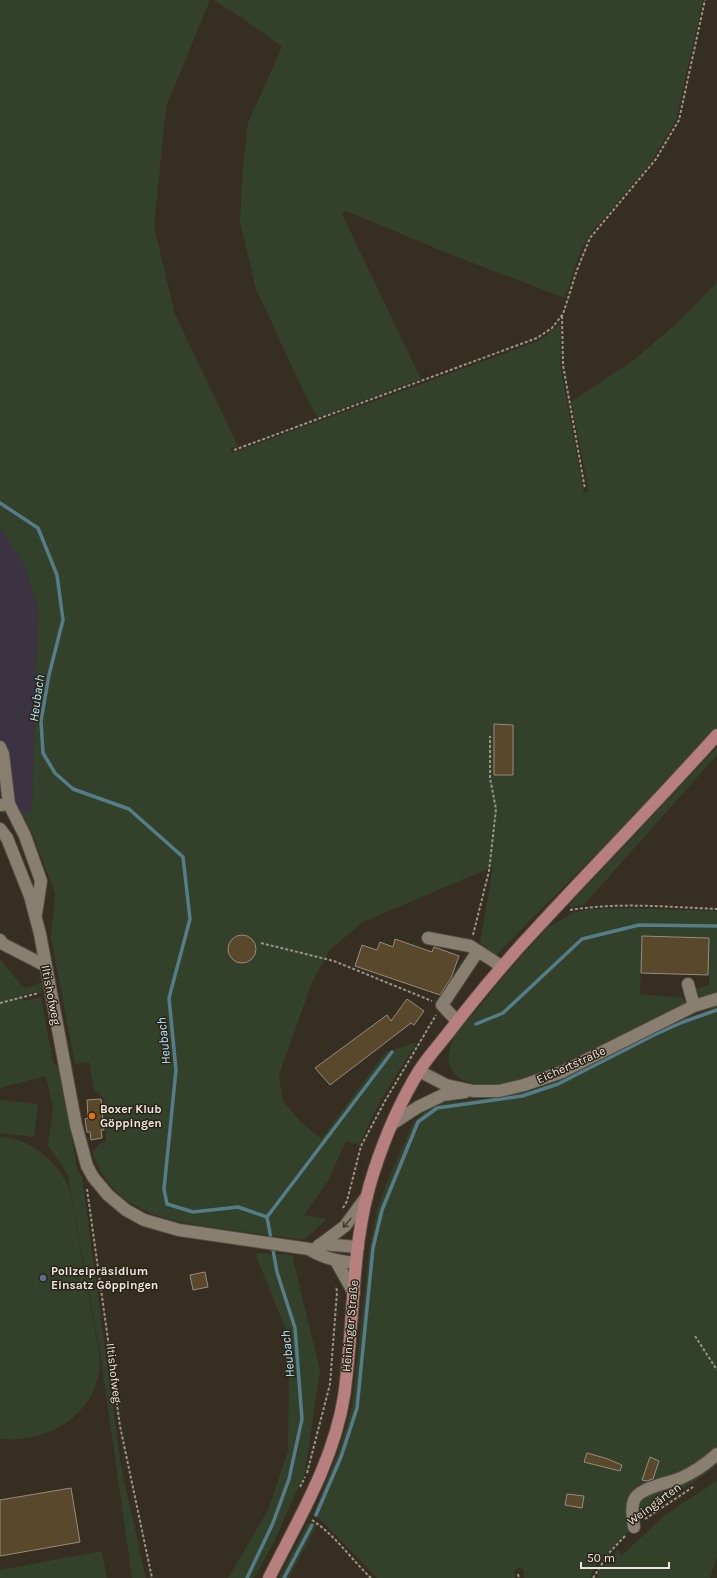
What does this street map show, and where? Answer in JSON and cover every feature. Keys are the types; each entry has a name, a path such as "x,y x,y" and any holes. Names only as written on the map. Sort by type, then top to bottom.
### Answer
{"main road":[{"name":"Heininger Straße","path":"270,1578 303,1513 332,1442 344,1397 356,1263 367,1196 374,1171 392,1124 419,1071 501,966 673,784 717,735"}],"street":[{"path":"0,747 3,754 5,804 25,836 42,881 35,917"},
{"name":"Iltishofweg","path":"0,829 7,838 5,848 30,896 50,990 72,1078 76,1125 87,1166 108,1195 126,1210 144,1220 179,1230 305,1248 318,1255 336,1261 356,1263"},
{"path":"428,938 474,948 501,966"},
{"path":"0,940 3,944 46,966"},
{"path":"458,1021 442,1005 474,948"},
{"path":"688,984 694,1006"},
{"name":"Eichertstraße","path":"419,1071 446,1085 473,1090 500,1091 524,1085 562,1072 694,1006 717,999"},
{"path":"392,1124 418,1107 443,1095 473,1090"},
{"path":"321,1244 345,1226 367,1196"},
{"path":"305,1248 321,1244 358,1247"},
{"path":"336,1261 354,1293"},
{"path":"634,1527 632,1513 635,1498 641,1492 680,1478 704,1466 717,1454"}],"path":[{"path":"234,450 537,338 552,328 562,314 590,238 656,159 679,120 705,0"},
{"path":"562,314 563,365 585,489"},
{"path":"474,948 489,871 496,809 490,778 490,736"},
{"path":"549,914 602,906 632,905 717,909"},
{"path":"261,943 334,961 442,1005 385,1101 362,1146 346,1201 342,1209"},
{"path":"0,1003 50,990"},
{"name":"Iltishofweg","path":"87,1188 120,1426 152,1578"},
{"path":"298,1493 307,1472 330,1384 337,1292 334,1281"},
{"path":"695,1336 717,1370"},
{"name":"Weingärten","path":"593,1578 609,1553 634,1527 693,1486"},
{"path":"303,1513 326,1529 355,1563 372,1578"},
{"path":"518,1574 519,1578"}],"shaded area":[{"path":"0,527 24,565 38,608 32,813 0,813"}],"green space":[{"path":"0,0 210,0 166,107 154,227 175,314 238,446 230,449 232,453 539,341 561,323 560,364 584,493 581,494 589,492 571,402 635,359 677,323 717,282 717,727 611,839 495,956 480,943 493,867 363,922 330,950 312,982 279,1075 283,1101 300,1121 321,1139 386,1052 417,1042 380,1101 359,1145 346,1141 328,1181 304,1215 327,1219 304,1240 204,1226 183,1222 145,1211 129,1202 114,1189 102,1173 92,1152 101,1143 106,1142 103,1100 106,1100 94,1090 89,1062 75,1064 51,938 55,893 30,828 20,812 32,813 38,608 24,565 0,527","holes":["495,724 513,725 513,775 494,775"]},
{"path":"213,0 703,0 676,120 650,164 591,233 581,250 565,298 457,257 346,211 342,214 421,379 318,417 309,403 256,289 240,223 243,167 248,123 282,47 241,17"},
{"path":"717,747 717,755 584,905 571,907 569,905"},
{"path":"626,908 717,911 717,993 700,997 696,992 698,988 709,985 708,938 642,936 640,994 682,998 685,1001 683,1006 586,1054 546,1072 517,1082 484,1085 463,1080 455,1074 449,1062 449,1051 454,1037 511,968 548,927 575,912 591,909"},
{"path":"0,959 22,986 26,988 44,982 42,991 22,995 24,1001 41,997 53,1062 60,1070 77,1168 82,1177 121,1466 146,1578 132,1578 101,1359 68,1175 48,1145 53,1110 46,1076 0,1088"},
{"path":"717,1006 717,1451 687,1470 640,1487 634,1524 627,1534 598,1563 590,1578 524,1578 524,1571 520,1567 514,1570 515,1578 377,1578 319,1518 313,1515 341,1445 352,1407 370,1245 377,1211 386,1185 413,1123 430,1106 441,1103 490,1098 522,1092 560,1079 673,1023"},
{"path":"0,1100 38,1104 34,1137 0,1133"},
{"path":"0,1137 12,1138 23,1142 42,1153 58,1170 70,1190 99,1353 99,1369 95,1388 87,1402 76,1415 49,1432 33,1437 17,1439 0,1439"},
{"path":"255,1253 292,1255 320,1370 305,1472 274,1542 254,1578 228,1578 268,1510 288,1451 289,1368 286,1330"},
{"path":"717,1463 717,1466 639,1519 637,1514 639,1500 646,1494 703,1472"},
{"path":"717,1480 717,1557 710,1578 597,1578 598,1573 618,1549 621,1556 664,1516"},
{"path":"308,1523 317,1525 289,1578 279,1578"},
{"path":"102,1551 107,1578 0,1578 0,1570"}],"building":[{"path":"494,724 513,725 513,775 494,775"},
{"path":"242,935 252,939 256,949 252,959 242,963 232,959 228,949 232,939"},
{"path":"642,936 709,938 708,975 641,973"},
{"path":"395,939 432,952 434,947 459,956 451,978 440,995 355,966 362,945 377,950 380,942 393,947"},
{"path":"407,999 424,1011 414,1025 411,1023 330,1085 315,1068 387,1015 391,1021"},
{"path":"101,1099 104,1130 101,1130 102,1138 91,1140 90,1132 87,1132 85,1119 88,1118 87,1100"},
{"path":"205,1272 208,1287 193,1290 190,1275"},
{"path":"587,1453 622,1465 620,1471 584,1462"},
{"path":"650,1457 659,1461 653,1479 647,1481 642,1480"},
{"path":"71,1488 80,1542 0,1556 0,1500"},
{"path":"567,1494 584,1496 582,1508 565,1505"}],"waterway":[{"name":"Heubach","path":"0,503 38,528 57,575 63,620 49,675 41,721 43,753 55,773 73,789 129,809 183,857 190,919 169,998 176,1070 164,1189 167,1204 193,1212 238,1207 267,1217 277,1272 295,1328 302,1419 289,1479 273,1523 247,1578"},
{"path":"476,1024 503,1013 582,939 639,925 717,926"},
{"path":"316,1515 341,1457 357,1408 373,1248 382,1210 418,1122 437,1108 522,1096 558,1084 656,1034 683,1022 717,1010"},
{"path":"267,1217 392,1052"},
{"path":"284,1578 312,1525"}],"place":[{"name":"Boxer Klub Göppingen","path":"92,1116"},
{"name":"Polizeipräsidium Einsatz Göppingen","path":"43,1278"}]}
